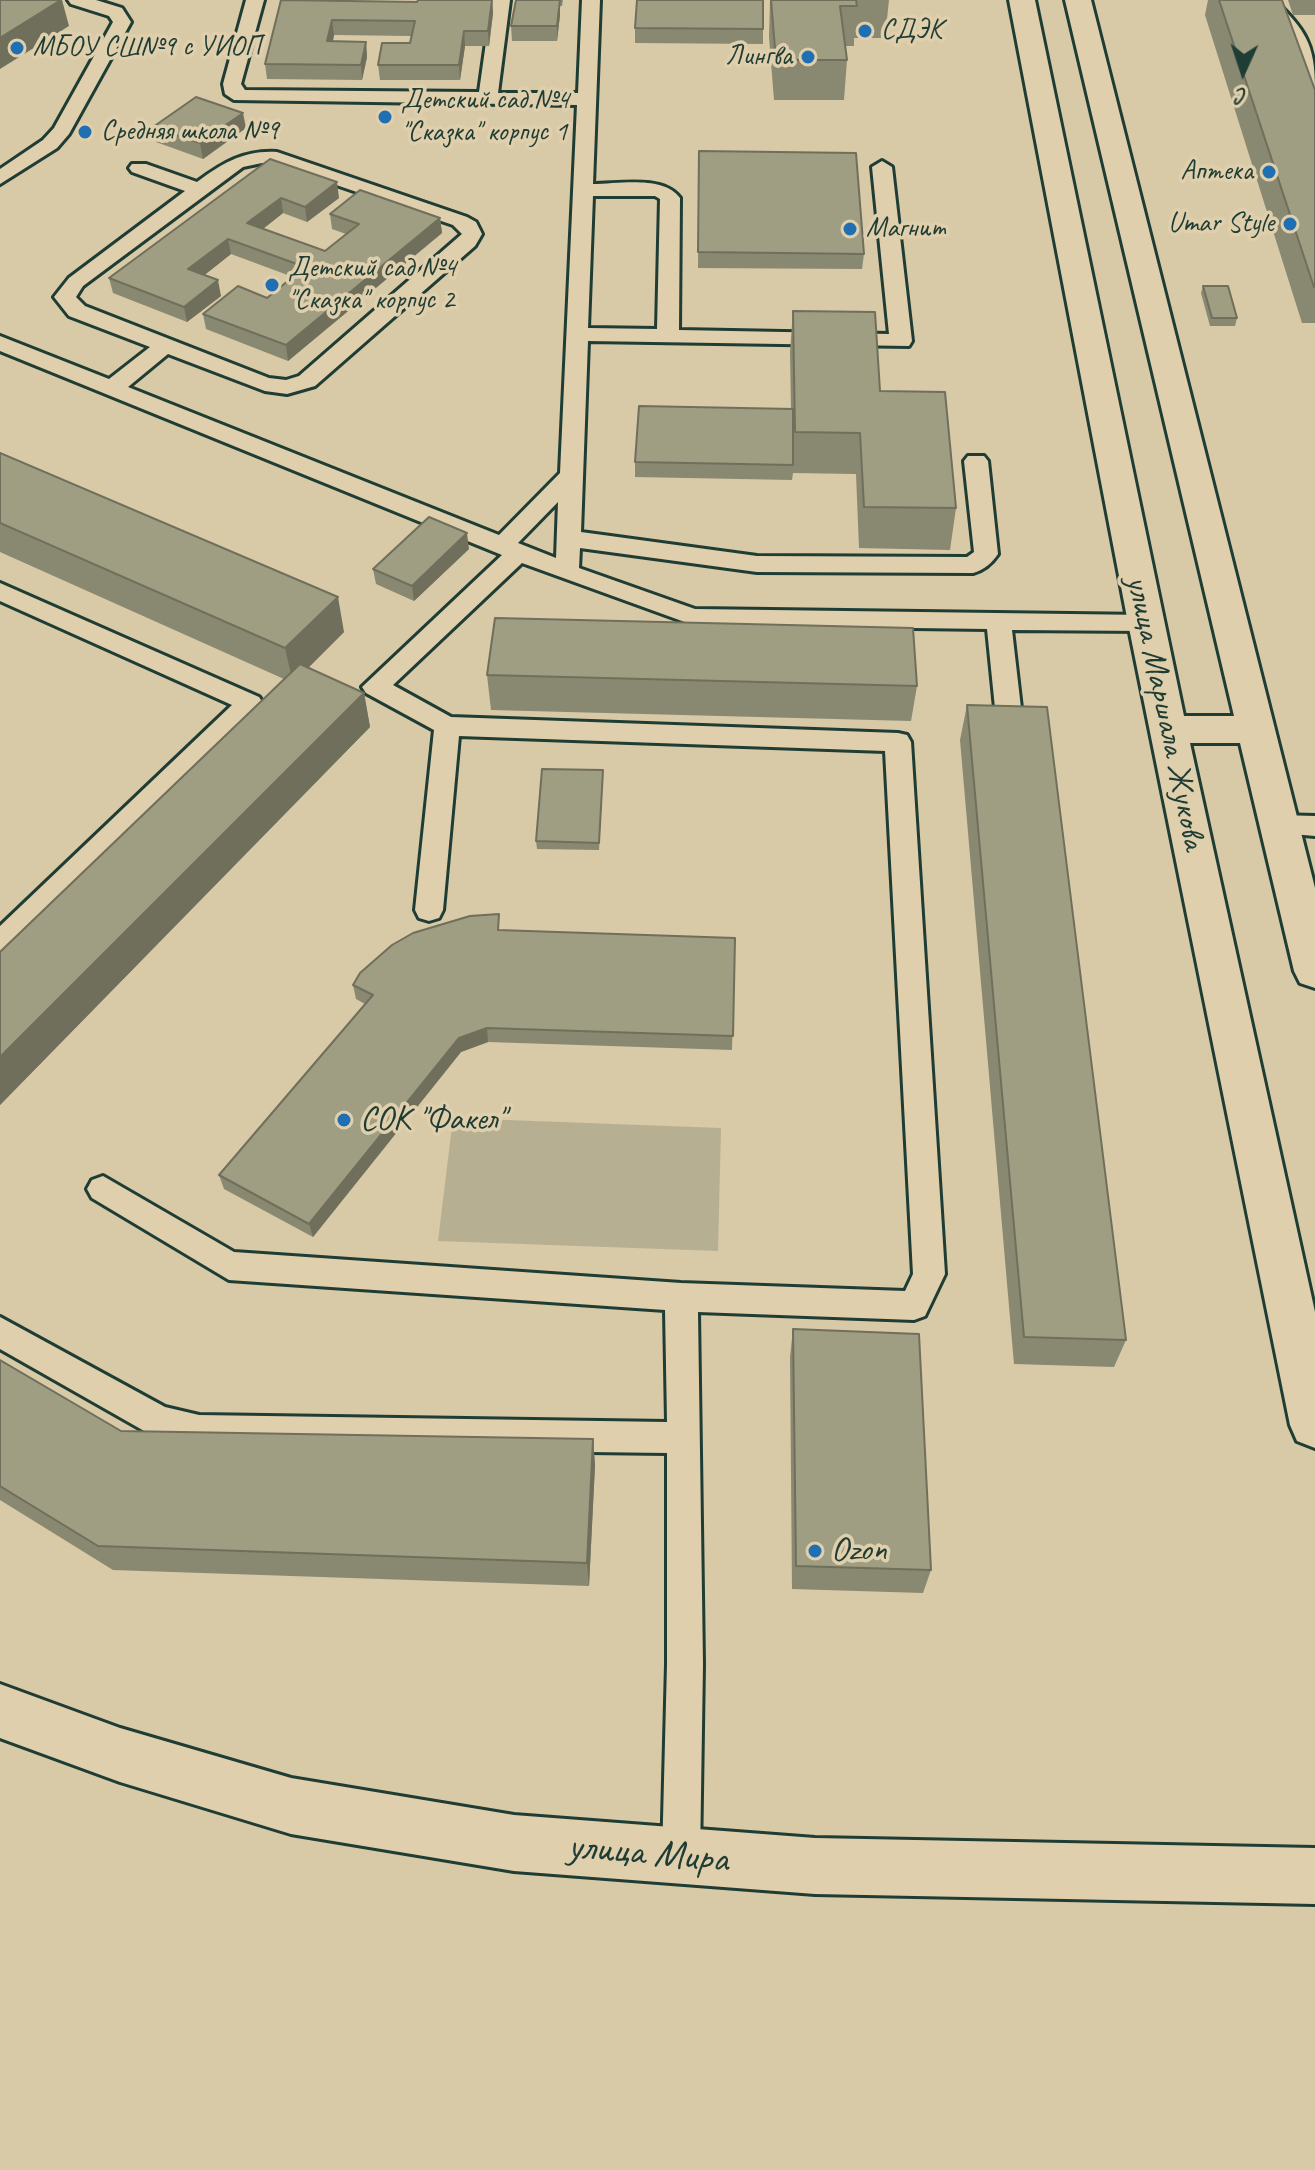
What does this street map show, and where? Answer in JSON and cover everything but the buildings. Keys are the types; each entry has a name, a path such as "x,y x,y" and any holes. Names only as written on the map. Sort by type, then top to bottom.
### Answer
{"main road":[{"name":"улица Маршала Жукова","path":"1022,0 1146,623 1315,1425"},
{"path":"1078,0 1315,971"},
{"path":"1169,729 1256,730"},
{"name":"улица Мира","path":"0,1711 120,1755 291,1806 514,1843 815,1866 1315,1876"}],"lane":[{"path":"0,178 50,144 62,130 122,22 116,12 77,0"},
{"path":"255,0 232,84 232,90 241,96 588,99"},
{"path":"488,99 501,0"},
{"path":"567,572 591,0"},
{"path":"1265,0 1306,32 1315,82"},
{"path":"277,158 460,221 469,226 472,234 468,242 298,385 265,384 77,311 65,297 76,282 200,190 247,159 277,158"},
{"path":"576,334 901,341 882,167"},
{"path":"139,168 200,190"},
{"path":"583,190 655,190 664,192 670,198 668,336"},
{"path":"0,343 567,572 693,617 1146,623"},
{"path":"112,388 166,345"},
{"path":"567,538 757,564 973,565 986,554 976,461"},
{"path":"103,1189 229,1266 681,1297 914,1306 929,1274 898,742 447,726 375,687 512,548 570,476"},
{"path":"0,591 250,703 0,943"},
{"path":"999,622 1008,708"},
{"path":"429,910 447,726"},
{"path":"1279,825 1315,826"},
{"path":"681,1297 685,1664 681,1858"},
{"path":"0,1332 158,1421 199,1431 684,1438"}],"shaded area":[{"path":"453,1118 721,1128 718,1251 438,1241"}],"place":[{"name":"СДЭК","path":"865,31"},
{"name":"МБОУ СШ№9 с УИОП","path":"17,48"},
{"name":"Лингва","path":"808,57"},
{"name":"Детский сад №4 \"Сказка\" корпус 1","path":"385,117"},
{"name":"Средняя школа №9","path":"85,132"},
{"name":"Аптека","path":"1269,172"},
{"name":"Umar Style","path":"1290,224"},
{"name":"Магнит","path":"850,229"},
{"name":"Детский сад №4 \"Сказка\" корпус 2","path":"272,285"},
{"name":"СОК \"Факел\"","path":"344,1120"},
{"name":"Ozon","path":"815,1551"}]}
